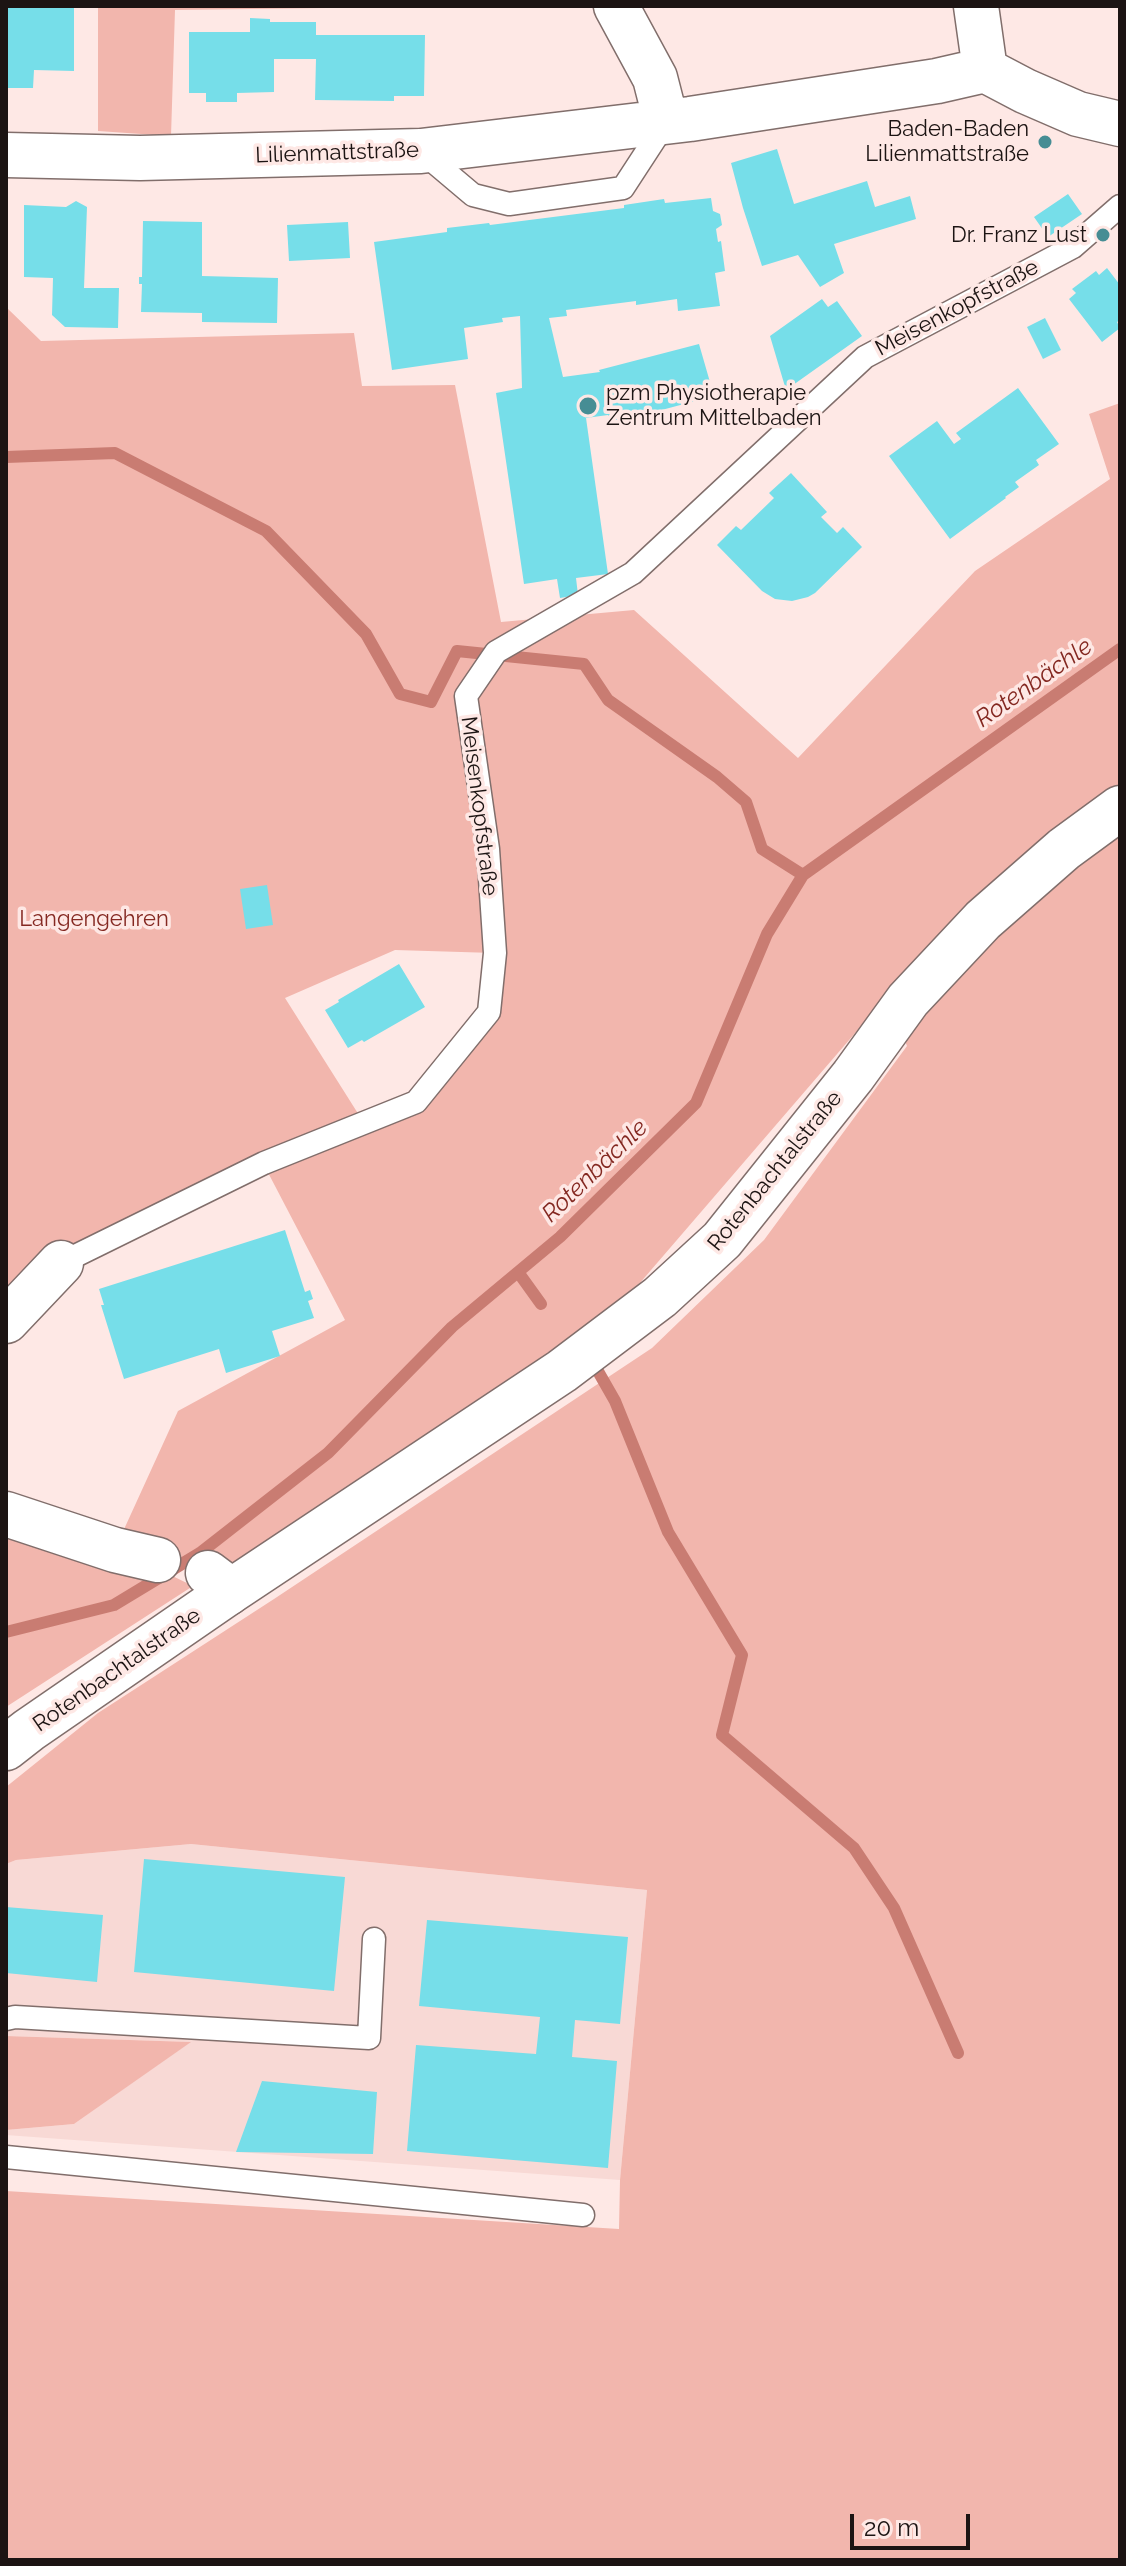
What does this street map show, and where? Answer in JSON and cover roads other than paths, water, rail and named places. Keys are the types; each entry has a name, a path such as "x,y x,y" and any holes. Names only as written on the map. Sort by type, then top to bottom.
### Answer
{"street":[{"path":"616,6 655,78 666,121"},
{"path":"976,6 985,70 1078,114 1120,124"},
{"name":"Lilienmattstraße","path":"6,155 140,158 421,151 666,121 937,81 985,70"},
{"name":"Rotenbachtalstraße","path":"6,1748 218,1583 562,1371 660,1297 722,1240 853,1076 908,1000 983,920 1064,849 1120,808"},
{"name":"Meisenkopfstraße","path":"6,1321 61,1263"},
{"path":"6,1514 115,1550 158,1560"}],"lane":[{"path":"421,151 473,195 509,204 623,188 666,121"},
{"name":"Meisenkopfstraße","path":"61,1263 264,1163 416,1102 489,1012 495,953 488,849 466,696 496,652 633,573 865,357 1073,247 1120,206"},
{"path":"6,2019 30,2017 369,2038 374,1939"},
{"path":"6,2157 583,2215"}],"waterway":[{"path":"6,457 115,453 266,531 366,634 400,694 431,702 457,651 584,664 608,700 717,777 746,802 762,849 803,875"},
{"name":"Rotenbächle","path":"6,1632 114,1605 200,1553 328,1453 452,1327 560,1237 696,1103 767,934 803,875 1120,649"},
{"path":"518,1272 541,1304"},
{"path":"595,1366 615,1401 668,1532 742,1655 722,1735 854,1848 894,1908 958,2053"}],"place":[{"name":"Baden-Baden Lilienmattstraße","path":"1045,142"},
{"name":"Dr. Franz Lust","path":"1103,235"},
{"name":"pzm Physiotherapie Zentrum Mittelbaden","path":"588,406"}],"park label":[{"name":"Langengehren","path":"94,919"}]}
